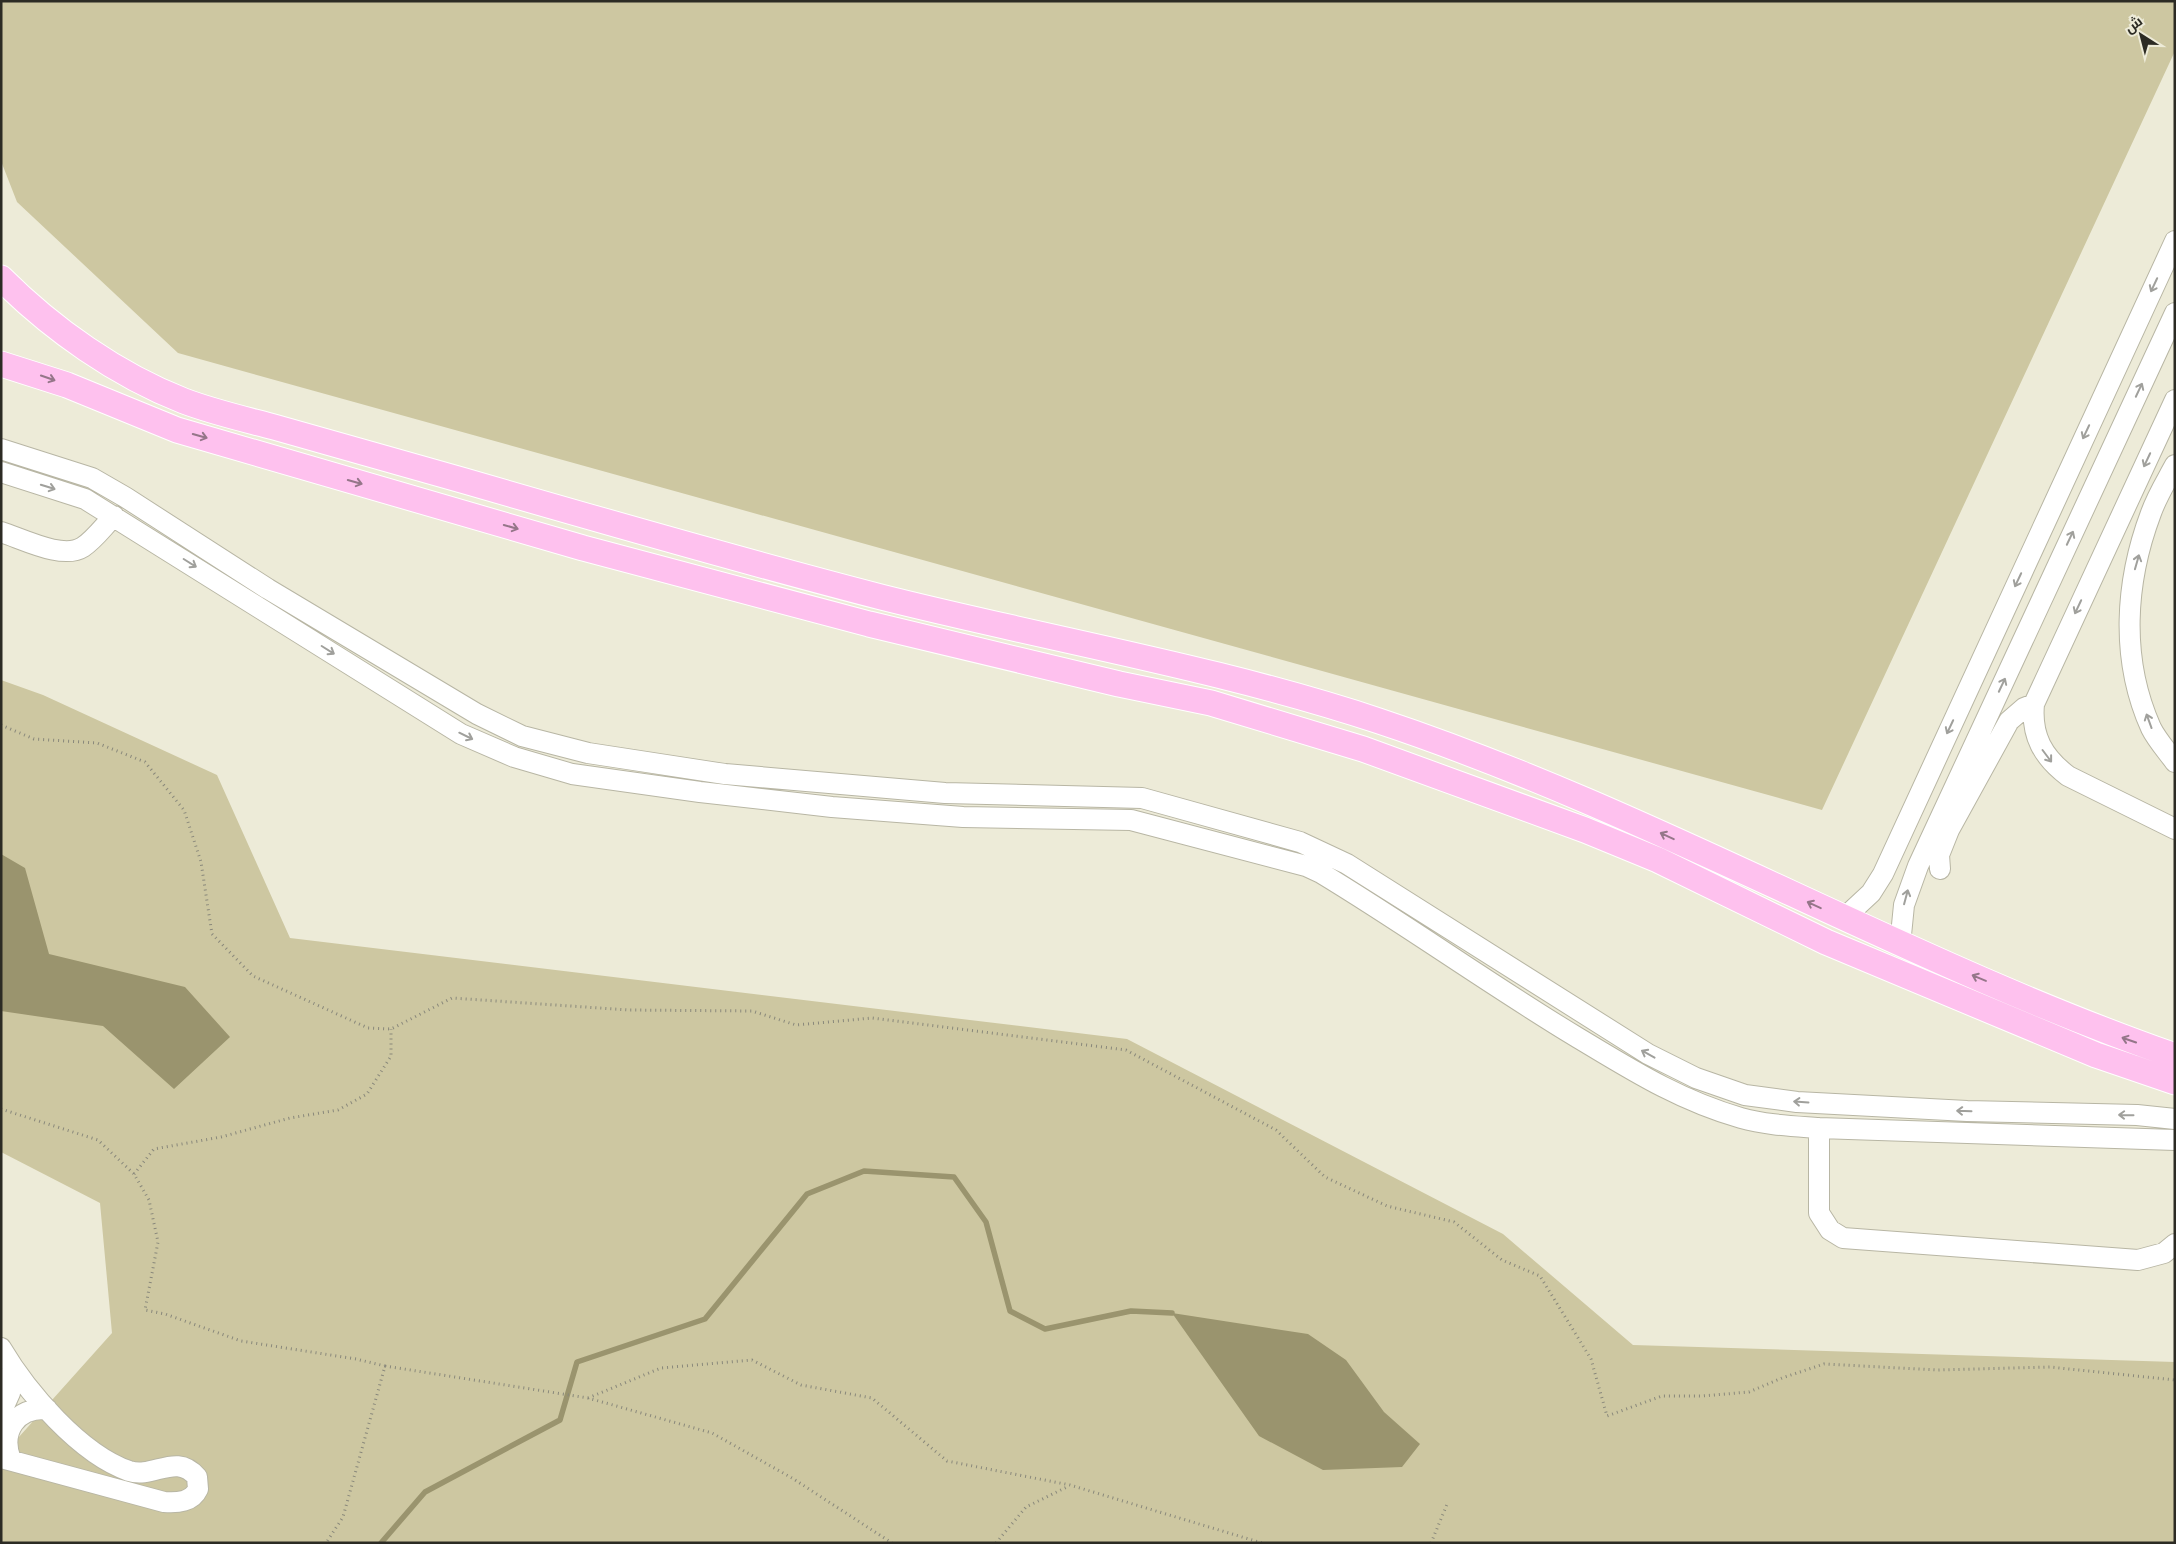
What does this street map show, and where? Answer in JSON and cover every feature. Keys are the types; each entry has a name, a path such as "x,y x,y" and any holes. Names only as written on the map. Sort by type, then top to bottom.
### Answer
{"main road":[{"path":"1,278 46,318 79,343 113,365 185,402 600,520 883,597 1223,675 1300,696 1442,742 1525,774 1670,836 1900,945 2107,1033 2175,1056"},
{"path":"1,364 67,385 178,430 583,548 869,624 1119,684 1211,703 1362,749 1511,801 1603,837 1658,860 1826,942 2096,1055 2175,1082"}],"street":[{"path":"1843,919 1871,893 1883,874 2175,240"},
{"path":"1900,945 1904,904 1918,866 2175,313"},
{"path":"2175,400 2034,704 2032,720 2036,737 2043,753 2054,766 2068,776 2175,829"},
{"path":"1,450 92,478 126,497 263,597 461,734 514,757 572,774 700,792 832,807 964,817 1131,820 1306,866 1346,888 1543,1016 1656,1085 1690,1100 1741,1118 1772,1124 1819,1128 2175,1140"},
{"path":"2175,465 2151,512 2132,579 2128,634 2136,684 2152,729 2175,762"},
{"path":"1,472 86,499 477,714 522,736 552,745 725,774 945,794 1142,798 1300,842 1322,851 1347,864 1648,1054 1719,1087 1745,1095 1797,1102 1988,1112 2137,1115 2175,1119"},
{"path":"2128,501 2151,512"},
{"path":"1,532 59,552 71,552 83,546 114,516"},
{"path":"1940,869 1939,855 1949,830 2009,721 2024,708 2034,704"},
{"path":"1031,797 1032,818"},
{"path":"1988,1112 1988,1134"},
{"path":"1819,1128 1819,1213 1830,1230 1843,1238 2138,1260 2153,1258 2164,1253 2175,1244"},
{"path":"1,1348 12,1366 47,1409 74,1435 105,1459 130,1471 151,1472 167,1466 180,1466 193,1472 198,1483 196,1494 185,1501 164,1502 6,1459 4,1419 10,1393 12,1366"},
{"path":"4,1419 39,1408 47,1409"},
{"path":"150,1499 151,1472"}],"path":[{"path":"1,725 34,739 97,743 145,762 184,810 201,862 212,934 252,976 368,1028 391,1029 452,998 629,1010 752,1011 796,1025 872,1018 1126,1050 1276,1130 1325,1177 1387,1206 1454,1222 1502,1260 1540,1276 1591,1359 1607,1416 1662,1396 1702,1396 1749,1392 1824,1364 1938,1370 2050,1367 2175,1380"},
{"path":"134,1174 154,1148 221,1137 290,1118 338,1110 368,1094 391,1056 391,1029"},
{"path":"1,1109 98,1140 134,1174 149,1200 158,1242 146,1310 165,1314 241,1341 588,1398 712,1433 792,1478 892,1543"},
{"path":"588,1398 661,1368 752,1360 801,1384 872,1398 947,1461 1070,1485 1262,1543"},
{"path":"326,1543 343,1517 385,1366"},
{"path":"996,1543 1026,1506 1070,1485"},
{"path":"1431,1543 1448,1502"}],"shaded area":[{"path":"1,1 2175,1 2175,51 1822,810 178,353 17,202 1,161"},
{"path":"1,680 43,695 217,775 290,938 1127,1039 1503,1234 1633,1345 2175,1362 2175,1543 1,1543 1,1457 112,1333 100,1203 1,1152"},
{"path":"1,854 25,868 49,954 185,987 230,1037 174,1089 103,1026 1,1011"},
{"path":"1172,1313 1308,1334 1346,1360 1384,1412 1420,1444 1402,1467 1323,1470 1259,1436"}],"waterway":[{"path":"381,1543 425,1492 560,1420 577,1362 705,1319 807,1194 864,1171 954,1177 986,1222 1010,1311 1045,1329 1131,1311 1172,1313"}]}
